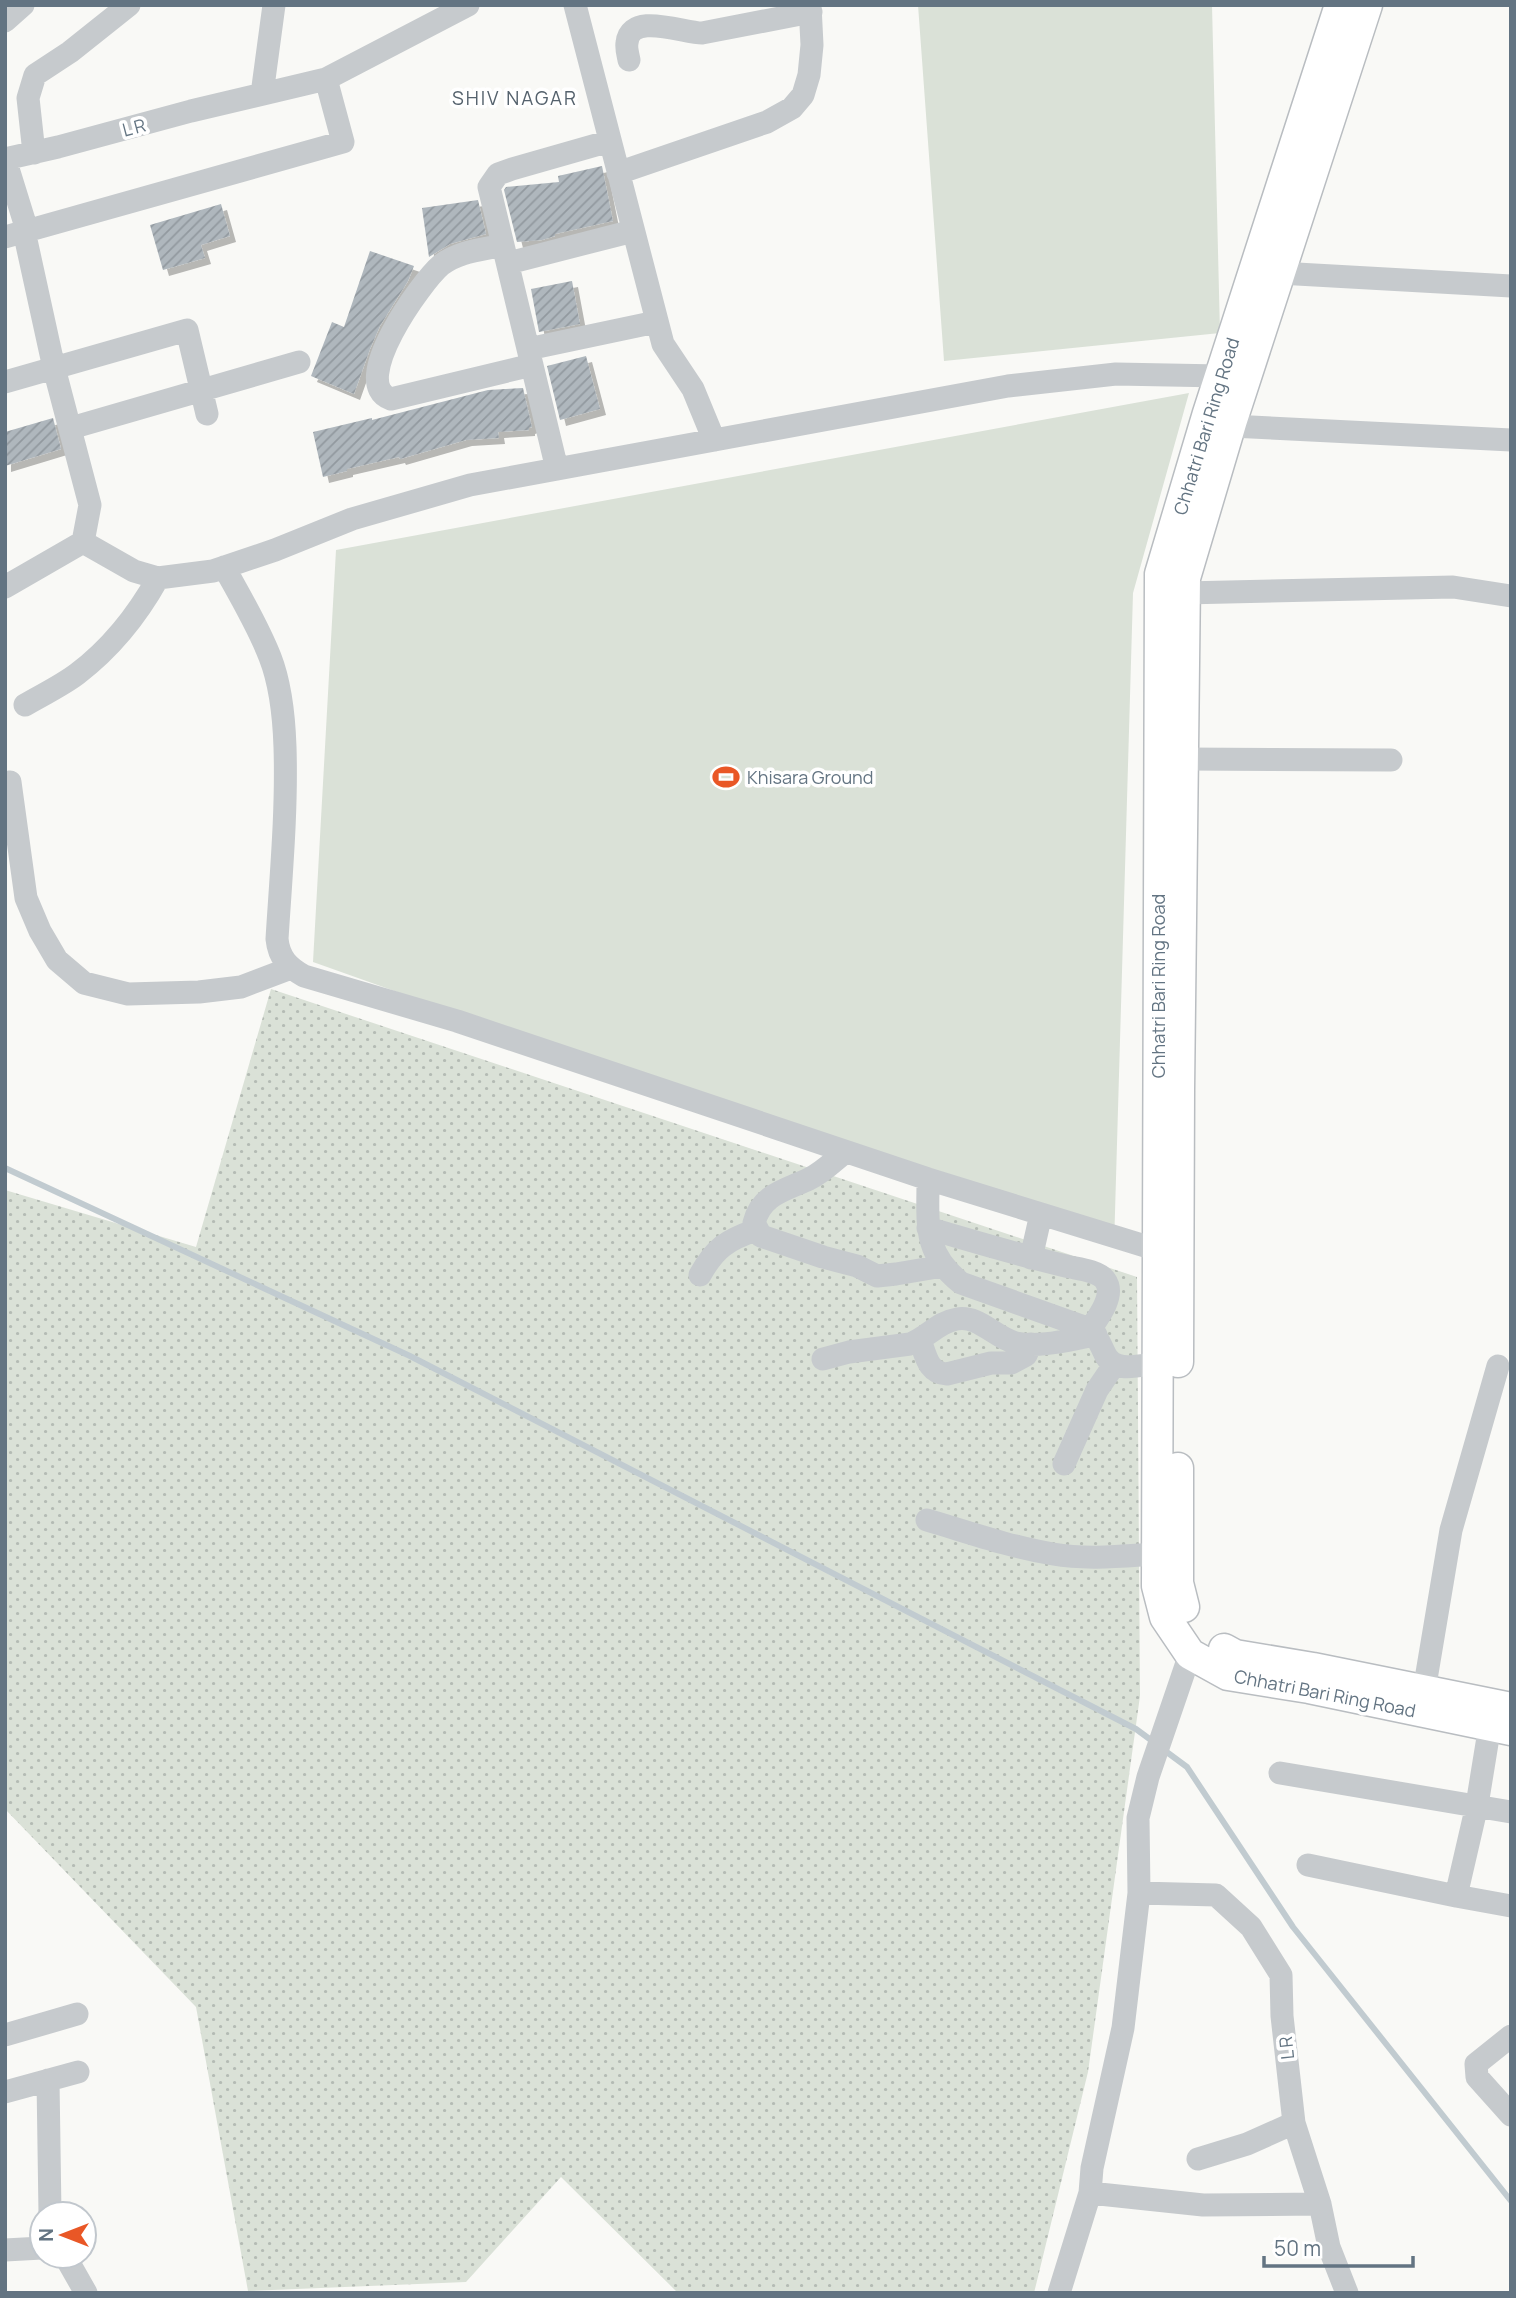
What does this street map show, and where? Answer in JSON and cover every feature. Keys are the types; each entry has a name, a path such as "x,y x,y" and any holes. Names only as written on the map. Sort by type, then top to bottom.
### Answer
{"main road":[{"name":"Chhatri Bari Ring Road","path":"1340,5 1160,574 1157,1586 1165,1617 1190,1654 1228,1675 1504,1721"},
{"name":"Chhatri Bari Ring Road","path":"1367,5 1279,273 1185,578 1179,1091 1178,1583 1184,1608 1204,1638 1235,1655 1424,1690 1504,1721"}],"street":[{"path":"5,21 23,5"},
{"path":"34,153 28,98 34,75 70,52 130,5"},
{"path":"262,94 274,5"},
{"name":"L R","path":"5,159 326,79 468,5"},
{"path":"575,5 663,344 693,389 714,440"},
{"path":"618,173 767,122 792,108 803,95 809,75 811,9 720,32 690,33 659,25 642,27 630,35 626,43 629,60"},
{"path":"19,232 343,142 326,79"},
{"path":"557,469 489,187 494,178 512,169 610,141"},
{"path":"5,159 19,232 90,505 83,542 5,587"},
{"path":"632,231 506,254 459,254 430,275 391,332 380,362 379,385 382,393 391,399 656,322"},
{"path":"1279,273 1511,286"},
{"path":"5,382 187,330 203,390 206,414"},
{"path":"71,428 299,362"},
{"path":"83,542 134,571 158,578 224,567 352,519 470,485 1008,386 1116,374 1221,376"},
{"path":"1231,426 1511,440"},
{"path":"224,567 256,625 271,659 279,691 284,725 286,792 276,939 278,950 291,968 304,976 457,1021 928,1179 1158,1250"},
{"path":"25,705 76,675 110,644 147,597 158,578"},
{"path":"1184,593 1453,587 1511,596"},
{"path":"1182,759 1391,760"},
{"path":"10,782 26,898 57,960 84,983 128,994 199,992 241,987 291,968"},
{"path":"845,1152 818,1174 765,1200 756,1213 754,1223 761,1236 857,1266 877,1276 943,1266"},
{"path":"928,1179 928,1228 931,1244 943,1266 961,1283 1093,1332 1105,1355 1114,1365 1127,1367 1158,1363"},
{"path":"1031,1258 1041,1214"},
{"path":"928,1228 1031,1258 1084,1270 1101,1277 1108,1292 1093,1332"},
{"path":"700,1275 715,1251 756,1230"},
{"path":"823,1359 849,1352 910,1344 941,1324 958,1318 980,1324 1001,1338 1018,1343 1031,1344 1093,1332"},
{"path":"920,1340 932,1368 940,1374 981,1365 1011,1363 1026,1355 1031,1344"},
{"path":"1065,1464 1097,1390 1114,1365"},
{"path":"1424,1690 1451,1530 1498,1366"},
{"path":"927,1520 1010,1545 1055,1555 1157,1555"},
{"path":"1059,2293 1090,2193 1092,2168 1123,2028 1139,1894 1138,1818 1148,1777 1190,1654"},
{"path":"1456,1896 1477,1805 1504,1721"},
{"path":"1280,1773 1511,1812"},
{"path":"1308,1865 1511,1906"},
{"name":"L R","path":"1139,1894 1216,1895 1251,1927 1281,1976 1282,2016 1294,2123 1320,2204 1329,2247 1348,2293"},
{"path":"5,2035 77,2014"},
{"path":"1511,2036 1476,2064 1475,2071 1476,2077 1511,2115"},
{"path":"5,2092 78,2072"},
{"path":"48,2080 50,2200"},
{"path":"1198,2159 1247,2144 1294,2123"},
{"path":"1090,2193 1203,2205 1320,2204"},
{"path":"5,2250 28,2249"},
{"path":"73,2270 86,2293"}],"shaded area":[{"path":"918,5 1212,5 1220,333 944,361"},
{"name":"Khisara Ground","path":"1189,393 1133,593 1114,1247 313,962 336,550"},
{"path":"271,989 1137,1277 1140,1696 1088,2072 1034,2293 678,2293 561,2177 466,2282 248,2291 196,2007 5,1809 5,1190 196,1247"}],"building":[{"path":"602,166 613,221 555,234 542,240 517,242 504,190 506,187 559,182 558,176"},
{"path":"478,200 486,234 450,244 429,257 422,208"},
{"path":"221,204 230,236 201,245 205,258 163,270 150,225"},
{"path":"370,251 414,266 408,281 380,326 354,394 311,376 332,322 344,327"},
{"path":"572,281 580,324 539,332 531,289"},
{"path":"586,356 600,409 560,420 547,366"},
{"path":"523,388 532,427 529,430 498,432 499,438 466,440 323,477 313,432 372,420 488,390"},
{"path":"53,418 61,449 5,466 5,432"}],"waterway":[{"path":"5,1168 410,1356 1136,1729 1155,1743"},
{"path":"1164,1750 1187,1767 1293,1927 1511,2201"}],"place":[{"name":"Khisara Ground","path":"726,777"}],"district":[{"name":"SHIV NAGAR","path":"515,98"}]}
